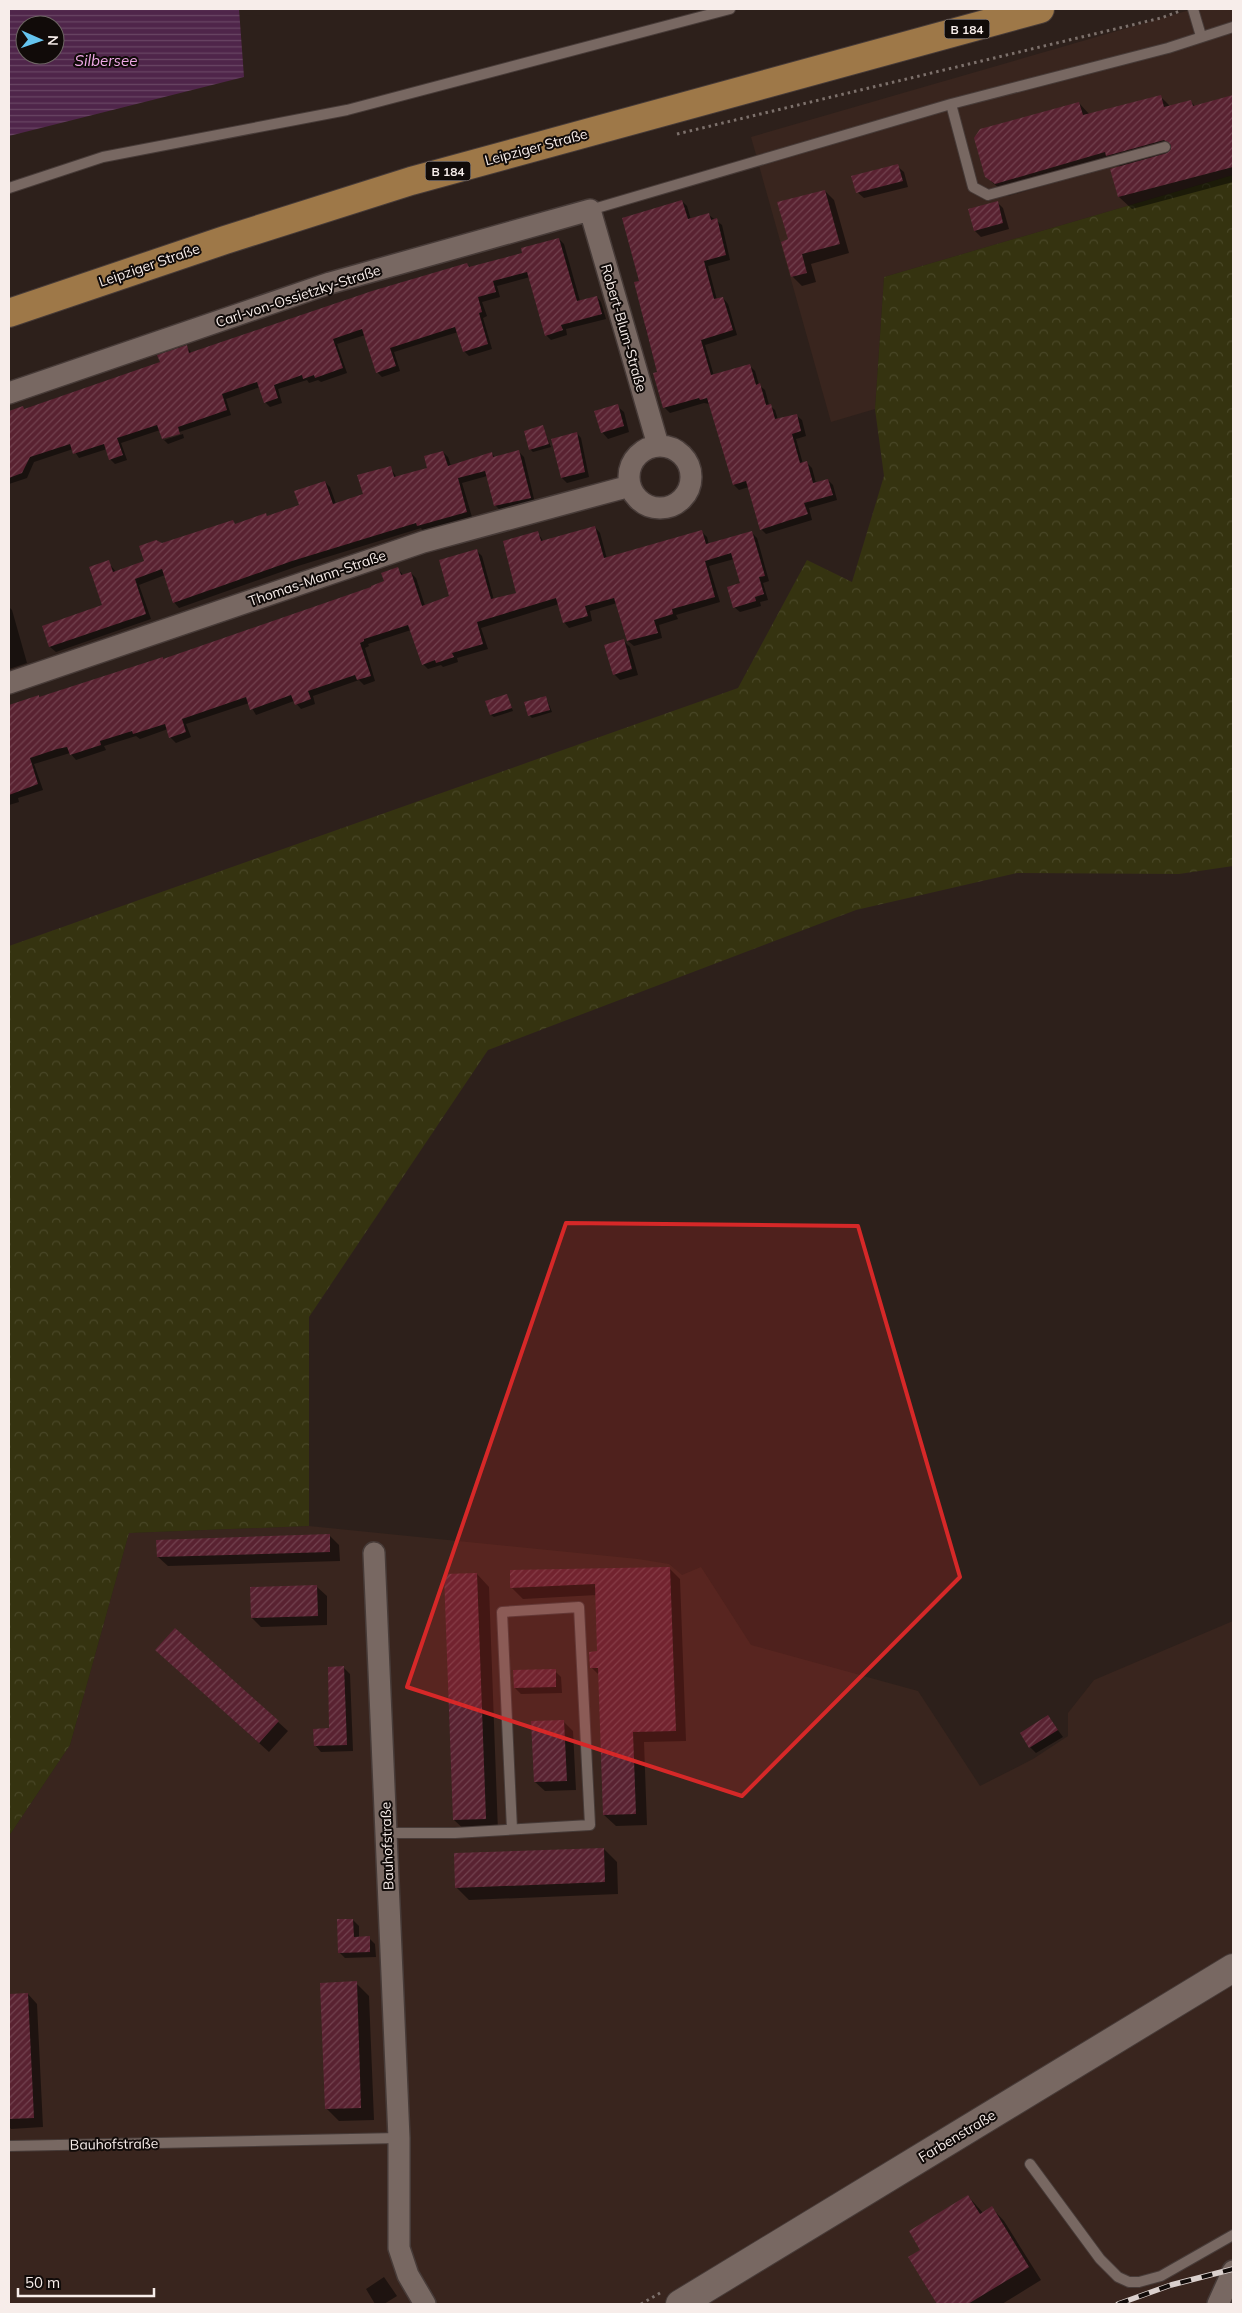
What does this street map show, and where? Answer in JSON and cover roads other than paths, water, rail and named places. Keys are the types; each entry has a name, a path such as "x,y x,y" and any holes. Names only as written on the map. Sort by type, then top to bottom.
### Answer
{"main road":[{"name":"Leipziger Straße","path":"9,313 262,227 411,181 1040,9"}],"street":[{"name":"Carl-von-Ossietzky-Straße","path":"9,393 330,283 590,210"},
{"name":"Robert-Blum-Straße","path":"590,210 658,445"},
{"path":"658,445 668,446 685,457 692,476 686,495 670,507 660,508 641,502 630,486 628,475 634,459 647,448 658,445"},
{"name":"Thomas-Mann-Straße","path":"9,683 423,542 630,486"},
{"name":"Bauhofstraße","path":"374,1553 399,2138 399,2248 408,2275 425,2304"},
{"name":"Farbenstraße","path":"680,2304 1233,1968"},
{"path":"1218,2304 1233,2272"}],"lane":[{"path":"9,188 103,157 347,110 730,9"},
{"path":"1193,9 1201,36"},
{"path":"590,210 951,104 1168,48 1233,27"},
{"path":"951,104 973,187 988,195 1165,147"},
{"path":"386,1833 512,1830 590,1825 579,1607 502,1612 512,1830"},
{"name":"Bauhofstraße","path":"9,2146 399,2138"},
{"path":"1030,2164 1100,2259 1118,2277 1129,2282 1150,2281 1233,2235"}],"water":[{"name":"Silbersee","path":"9,9 239,9 244,77 9,136"}],"railway":[{"path":"1118,2304 1171,2285 1233,2269"}]}
